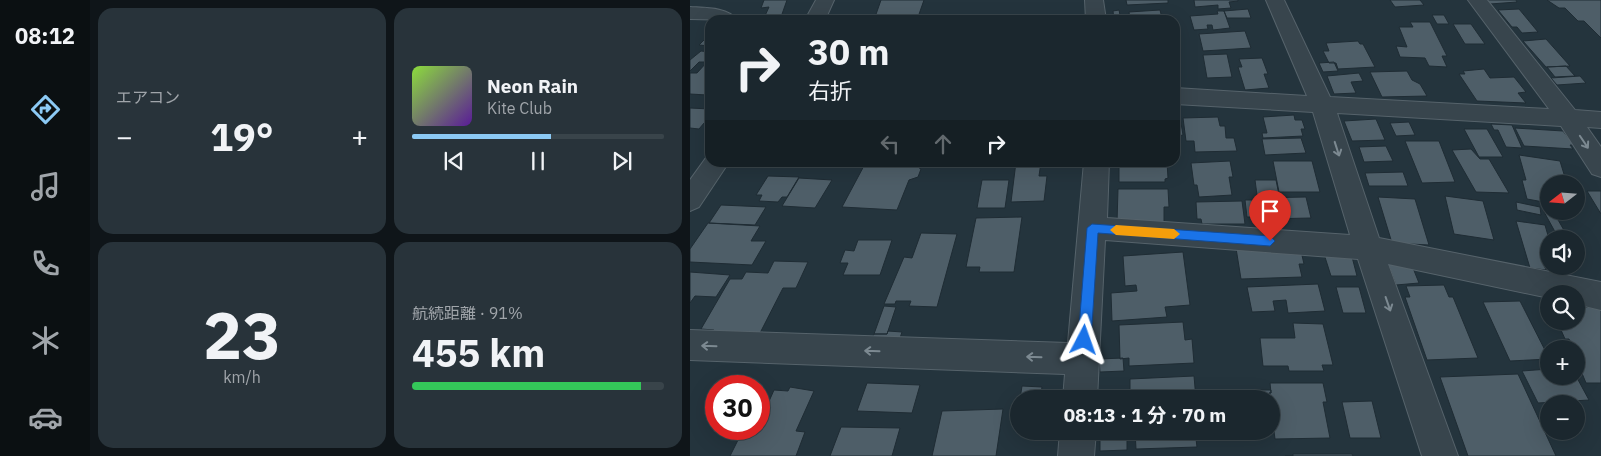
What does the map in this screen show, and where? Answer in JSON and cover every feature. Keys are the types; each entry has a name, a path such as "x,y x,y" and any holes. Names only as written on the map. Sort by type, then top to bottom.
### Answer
{"street":[{"path":"818,15 825,0"},
{"path":"1094,0 1096,15"},
{"path":"1275,0 1322,103 1368,248 1440,456"},
{"path":"1477,0 1568,118 1601,167"},
{"path":"690,13 713,15"},
{"path":"1180,96 1601,120"},
{"path":"690,200 713,167"},
{"path":"1081,390 1097,167"},
{"path":"1092,228 1368,248 1601,296"},
{"path":"690,345 1083,359"},
{"path":"1076,456 1077,440"}],"building":[{"path":"764,0 787,0 782,15 765,15 769,7 761,8"},
{"path":"881,0 924,0 919,15 876,15"},
{"path":"1126,0 1168,0 1168,3 1127,5"},
{"path":"1194,0 1238,1 1229,2 1231,8 1218,9 1218,5 1195,7"},
{"path":"1390,0 1420,0 1424,5 1395,7"},
{"path":"1487,0 1516,0 1517,2 1490,4"},
{"path":"1547,0 1601,0 1601,38 1584,21 1578,21 1565,8 1559,8"},
{"path":"1248,9 1251,18 1227,18 1224,11"},
{"path":"1519,9 1538,32 1522,33 1517,27 1512,27 1498,10"},
{"path":"1119,10 1120,15 1113,15 1113,11"},
{"path":"1160,10 1161,15 1129,15 1129,12"},
{"path":"1217,11 1224,11 1230,28 1213,30 1212,25 1207,25 1208,29 1194,30 1190,16 1218,14"},
{"path":"1432,15 1444,15 1449,24 1437,24"},
{"path":"1410,22 1430,22 1447,56 1442,56 1447,67 1429,66 1425,58 1400,57 1396,46 1407,47 1399,27 1413,27"},
{"path":"1453,24 1471,24 1485,44 1465,44"},
{"path":"1245,31 1251,48 1203,51 1199,34"},
{"path":"705,39 705,46 699,45"},
{"path":"1546,39 1570,66 1546,67 1523,41"},
{"path":"1358,41 1360,44 1363,44 1375,67 1338,69 1336,63 1329,63 1323,51 1329,51 1326,43"},
{"path":"701,51 705,51 705,62 699,62 690,71 690,60"},
{"path":"1227,54 1232,77 1207,78 1203,55"},
{"path":"1262,58 1268,74 1264,74 1269,88 1245,90 1238,67 1242,67 1239,59"},
{"path":"1334,62 1338,71 1323,72 1319,63"},
{"path":"705,64 705,95 690,94 690,73 697,73"},
{"path":"1566,66 1575,76 1555,77 1547,67"},
{"path":"1484,69 1490,78 1514,77 1526,92 1518,93 1526,103 1477,101 1459,74 1465,74 1463,71"},
{"path":"1407,71 1412,80 1420,84 1427,96 1382,97 1370,72"},
{"path":"1359,73 1363,81 1351,82 1356,93 1334,94 1327,76"},
{"path":"1580,76 1586,83 1557,85 1551,78"},
{"path":"690,108 705,109 705,122 699,129 690,128"},
{"path":"1294,115 1295,120 1302,120 1305,129 1301,129 1303,136 1263,138 1262,133 1267,133 1263,117"},
{"path":"1218,117 1220,126 1225,126 1226,138 1234,138 1237,151 1195,152 1194,141 1186,141 1183,118"},
{"path":"1376,119 1385,140 1352,141 1344,121"},
{"path":"1409,122 1415,135 1396,136 1390,123"},
{"path":"1180,123 1183,135 1180,136"},
{"path":"1491,124 1512,125 1522,148 1506,147 1498,130 1494,130"},
{"path":"1515,128 1563,131 1574,145 1570,145 1573,149 1524,146"},
{"path":"1464,129 1487,129 1503,157 1479,157"},
{"path":"1301,138 1306,153 1265,155 1262,139"},
{"path":"1405,141 1439,141 1455,182 1422,183"},
{"path":"1386,146 1393,161 1364,162 1359,147"},
{"path":"1471,149 1480,159 1489,159 1509,193 1476,192 1452,150"},
{"path":"1519,155 1560,161 1564,175 1540,175 1540,201 1527,199 1522,180 1526,180"},
{"path":"1230,161 1233,177 1229,177 1232,195 1199,197 1197,185 1194,185 1191,163"},
{"path":"1273,161 1312,161 1320,192 1279,192"},
{"path":"863,167 918,167 921,169 918,177 909,180 897,210 842,207"},
{"path":"1015,167 1040,167 1039,176 1047,176 1044,201 1011,202"},
{"path":"1119,167 1167,167 1168,178 1165,179 1165,182 1119,182"},
{"path":"1403,172 1408,186 1369,186 1365,173"},
{"path":"768,176 799,177 787,197 782,197 778,202 759,201 762,195 756,195"},
{"path":"799,178 832,180 815,208 782,206"},
{"path":"982,180 1009,180 1005,208 977,208"},
{"path":"1255,180 1276,180 1279,195 1257,195"},
{"path":"1118,189 1168,189 1169,207 1164,207 1164,222 1117,223"},
{"path":"1587,191 1601,191 1601,214"},
{"path":"1445,196 1483,201 1494,240 1454,234"},
{"path":"1306,197 1311,218 1263,219 1259,198"},
{"path":"1378,197 1415,199 1429,245 1392,243"},
{"path":"1245,200 1258,200 1260,217 1247,217"},
{"path":"1242,201 1245,224 1202,224 1201,219 1197,219 1196,202"},
{"path":"1516,202 1540,207 1540,215 1517,210"},
{"path":"721,205 766,207 755,225 709,223"},
{"path":"1022,217 1014,272 979,272 980,267 966,267 976,218"},
{"path":"1549,220 1558,220 1564,230 1554,230"},
{"path":"1516,221 1545,225 1546,230 1540,230 1540,269 1530,268"},
{"path":"708,223 760,226 751,241 766,241 752,265 690,262 690,249"},
{"path":"921,233 957,234 937,307 909,306 911,301 896,301 895,304 884,304 904,257 912,258"},
{"path":"858,240 892,240 880,275 843,275 848,263 840,263 845,250 854,251"},
{"path":"1235,242 1301,251 1304,264 1299,264 1302,277 1241,279"},
{"path":"1183,252 1190,305 1165,307 1167,317 1112,321 1111,293 1137,291 1136,285 1125,286 1123,256"},
{"path":"1351,253 1357,276 1331,276 1324,254"},
{"path":"774,261 808,262 796,288 783,288 759,335 712,332 714,330 701,329 730,279 742,279 746,272 768,273"},
{"path":"1411,263 1419,283 1396,285 1388,264"},
{"path":"690,272 730,275 716,297 695,296 690,303"},
{"path":"1318,284 1325,311 1288,313 1286,300 1273,301 1275,311 1252,312 1247,287"},
{"path":"1444,285 1449,297 1453,297 1478,358 1427,360 1405,297 1410,297 1406,286"},
{"path":"1336,287 1359,287 1366,313 1343,313"},
{"path":"1520,301 1540,340 1540,359 1510,361 1483,302"},
{"path":"884,306 896,307 887,334 874,334"},
{"path":"1585,307 1601,308 1601,383 1586,383 1585,381 1585,340 1565,339 1561,330 1585,330"},
{"path":"1183,322 1185,340 1192,339 1194,363 1129,366 1129,358 1120,359 1119,325"},
{"path":"1293,323 1323,324 1333,365 1322,365 1324,371 1289,371 1288,366 1263,366 1260,338 1295,338"},
{"path":"888,331 902,332 898,344 870,343 874,334 887,334"},
{"path":"1123,358 1124,371 1100,372 1099,359"},
{"path":"1540,370 1540,385 1581,385 1589,400 1585,400 1585,395 1540,395 1540,403 1538,403 1522,371"},
{"path":"1518,374 1540,421 1540,440 1549,440 1556,456 1468,456 1440,377"},
{"path":"1194,376 1195,390 1130,390 1130,379"},
{"path":"867,383 920,385 912,413 857,411"},
{"path":"1270,383 1323,383 1327,402 1323,402 1330,438 1280,439 1280,390 1271,390"},
{"path":"1022,386 1042,387 1042,390 1021,390"},
{"path":"790,387 814,391 796,431 805,432 796,456 730,456 738,440 770,440 770,399 774,390 788,391"},
{"path":"1372,401 1381,438 1350,438 1342,402"},
{"path":"1003,409 996,456 932,456 942,411"},
{"path":"841,427 900,428 892,456 830,456"},
{"path":"1100,440 1127,440 1127,450 1100,451"},
{"path":"1136,440 1196,440 1197,447 1136,449"},
{"path":"1293,454 1352,454 1353,456 1293,456"}],"slow traffic":[{"path":"1116,230 1174,234"}],"route":[{"path":"1084,340 1092,228 1270,241"}]}
